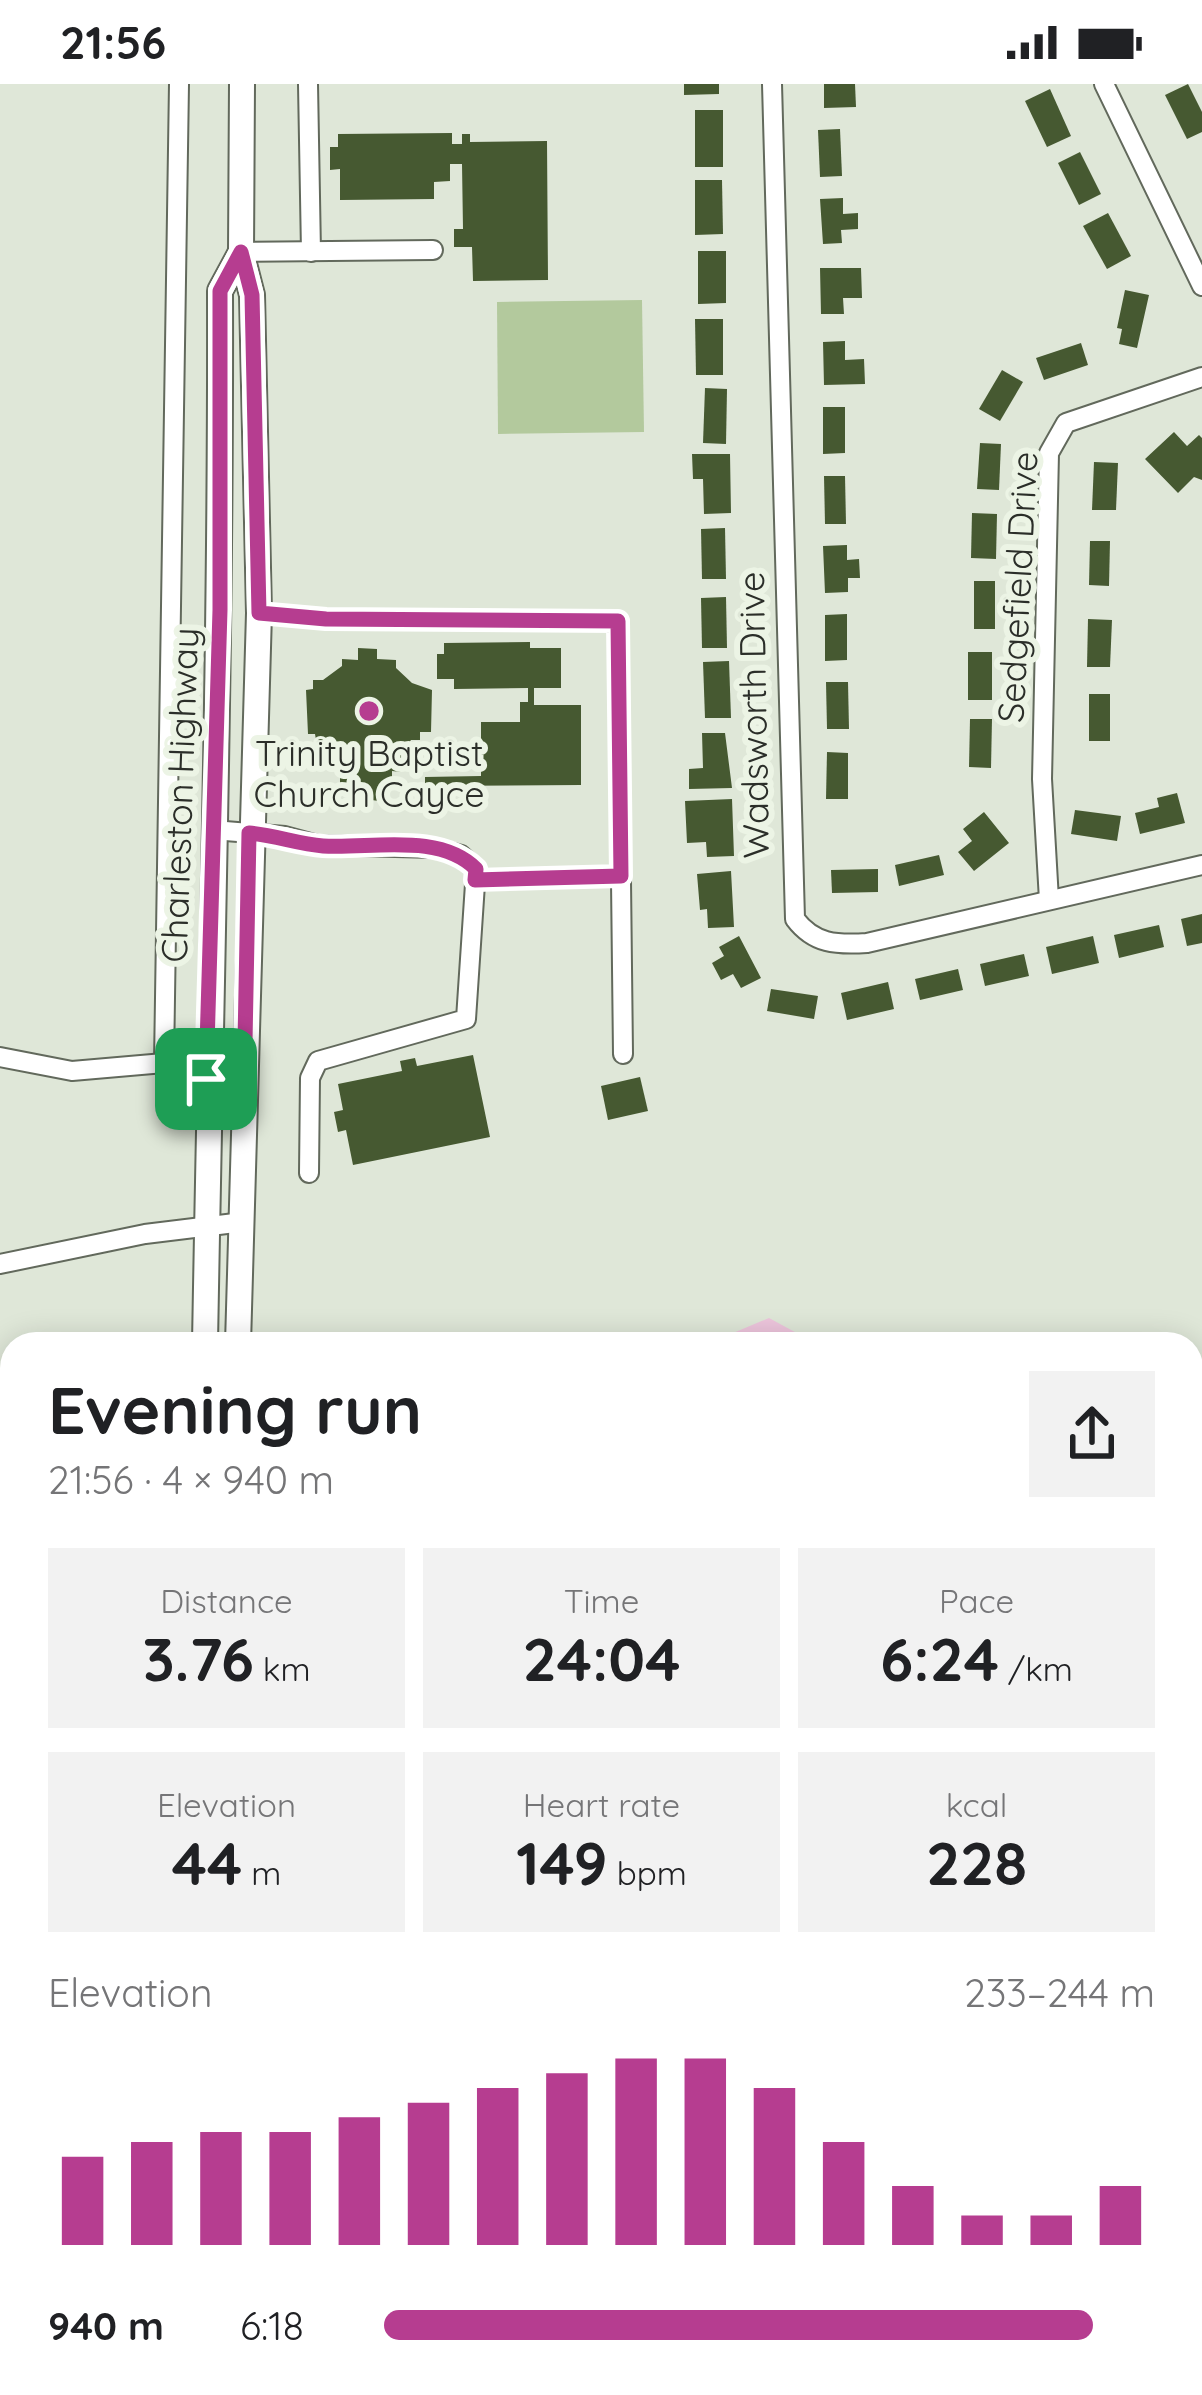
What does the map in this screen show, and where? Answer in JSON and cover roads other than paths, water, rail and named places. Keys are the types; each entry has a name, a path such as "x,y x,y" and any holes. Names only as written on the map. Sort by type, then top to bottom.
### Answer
{"main road":[{"name":"Charleston Highway","path":"238,1332 249,833 259,613 252,295 241,252 242,84"},
{"name":"Charleston Highway","path":"205,1332 206,1079 220,610 220,291 241,252"}],"street":[{"name":"Charleston Highway","path":"164,1064 179,84"},
{"path":"308,84 310,252"},
{"name":"Wadsworth Drive","path":"772,84 790,899 795,919 806,933 828,944 867,943 1202,865"},
{"path":"1104,84 1202,286"},
{"path":"241,252 433,250"},
{"name":"Sedgefield Drive","path":"1049,900 1042,779 1049,453 1066,423 1202,377"},
{"path":"259,613 326,619 618,621 623,1054"},
{"path":"214,830 318,845 434,848 461,855 476,869 466,1019 318,1061 310,1078 309,1173"},
{"path":"475,880 621,876"},
{"path":"0,1058 72,1071 164,1064 244,1094"},
{"path":"0,1264 97,1242 243,1222"}],"place":[{"name":"Trinity Baptist Church Cayce","path":"369,711"}]}
